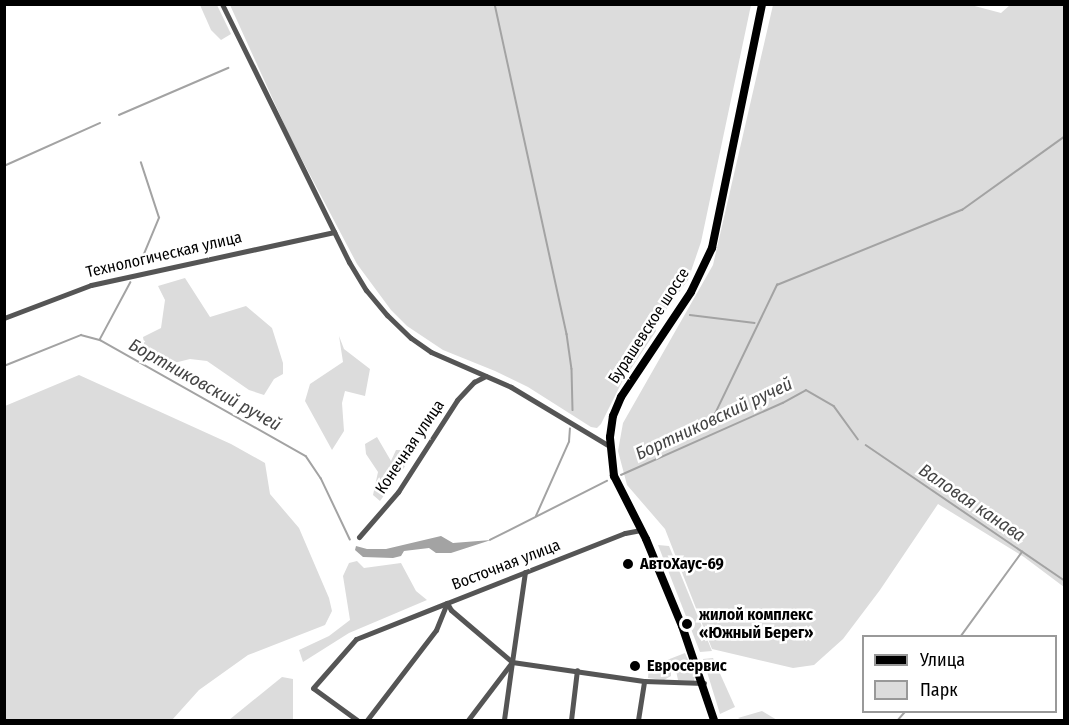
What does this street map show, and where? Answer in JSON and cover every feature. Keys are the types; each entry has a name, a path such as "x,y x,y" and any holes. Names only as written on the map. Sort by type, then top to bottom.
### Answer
{"main road":[{"name":"Бурашевское шоссе","path":"714,720 704,683 641,530 614,476 609,446 612,420 621,396 691,292 712,248 762,4"}],"street":[{"path":"222,4 334,232 366,290 396,324 438,356 486,376 546,406 609,446"},
{"name":"Технологическая улица","path":"4,318 91,285 334,232"},
{"name":"Конечная улица","path":"359,537 398,492 458,400 474,382 486,376"},
{"name":"Восточная улица","path":"367,720 436,630 447,603 625,533 641,530"},
{"path":"504,720 525,572"},
{"path":"357,720 313,688 356,639 447,603 451,610 512,662 644,681 704,683"},
{"path":"468,720 512,662"},
{"path":"571,720 577,670"},
{"path":"638,720 644,681"}],"green space":[{"path":"200,5 217,5 231,34 221,40 211,30"},
{"path":"230,5 751,5 701,242 688,280 654,326 656,331 622,382 597,428 591,427 528,387 443,350 407,326 391,310 357,264 290,137"},
{"path":"773,5 971,5 1001,13 1010,5 1064,5 1064,587 1024,557 938,504 880,590 843,639 814,665 793,668 712,649 665,529 627,485 618,451 623,423 713,265"},
{"path":"185,278 210,317 246,306 272,328 283,363 283,374 274,379 264,395 249,390 207,361 190,359 174,363 146,355 143,337 161,328 165,300 158,286"},
{"path":"339,336 344,349 370,369 365,396 345,391 342,403 344,431 332,450 305,401 310,384 343,362"},
{"path":"79,375 231,444 265,463 270,494 299,528 329,598 332,611 325,625 248,655 199,690 172,720 5,720 5,406"},
{"path":"377,437 391,461 396,450 402,450 411,458 380,501 373,495 378,472 366,454 365,444"},
{"path":"658,545 669,546 712,651 700,652"},
{"path":"357,561 364,568 401,563 416,591 427,600 349,633 303,662 299,650 329,636 350,620 343,576 349,563"},
{"path":"685,653 695,676 694,681 678,680 676,671 671,671 671,676 664,680 648,678 649,667"},
{"path":"713,658 735,707 720,714 703,659"},
{"path":"282,677 293,679 293,720 229,720"},
{"path":"762,711 777,720 738,718"}],"shaded area":[{"path":"441,536 453,543 491,540 451,553 436,553 429,548 404,551 401,556 393,558 363,557 355,550 356,546 367,549 386,549"}],"waterway":[{"path":"495,4 567,334 572,369 573,410"},
{"path":"119,115 228,68"},
{"path":"4,166 100,123"},
{"path":"713,418 777,285 962,210 1064,137"},
{"path":"139,266 159,218 141,163"},
{"path":"100,339 130,283"},
{"path":"690,315 755,323"},
{"name":"Бортниковский ручей","path":"4,366 81,335 100,340 306,456 321,478 350,539"},
{"name":"Бортниковский ручей","path":"621,475 783,403 806,390 834,406 858,439"},
{"path":"536,516 569,442 570,429"},
{"name":"Валовая канава","path":"866,445 1064,580"},
{"name":"Бортниковский ручей","path":"490,540 607,481"},
{"path":"962,635 1022,552"},
{"path":"898,720 904,713"}],"place":[{"name":"АвтоХаус-69","path":"628,564"},
{"name":"жилой комплекс «Южный Берег»","path":"687,624"},
{"name":"Евросервис","path":"635,666"}]}
